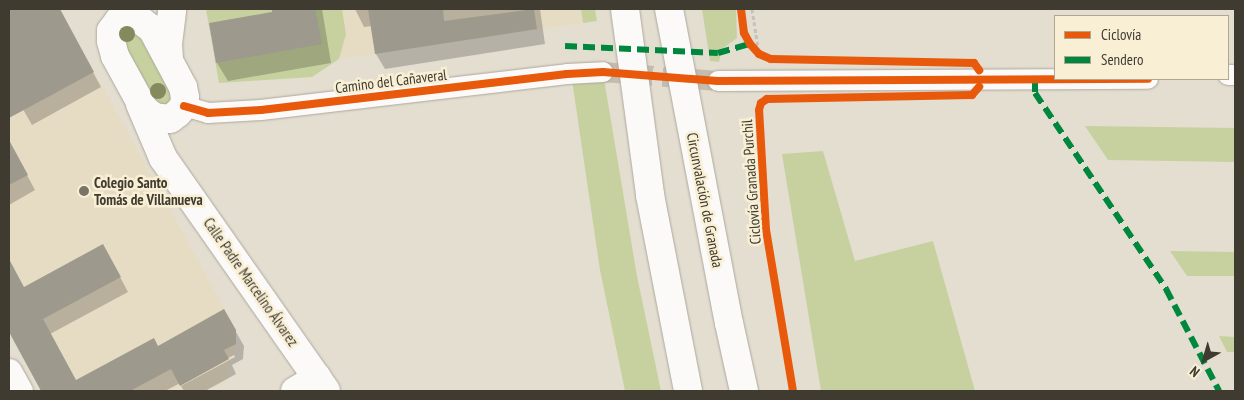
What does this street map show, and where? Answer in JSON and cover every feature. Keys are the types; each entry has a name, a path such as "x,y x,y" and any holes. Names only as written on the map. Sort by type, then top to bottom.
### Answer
{"main road":[{"path":"170,63 168,44 172,9"},
{"path":"625,9 650,195 688,391"},
{"name":"Circunvalación de Granada","path":"669,9 744,391"},
{"path":"678,62 688,9"},
{"path":"127,13 152,29 184,92 181,109 170,119 161,120 150,115 140,104"},
{"name":"Calle Padre Marcelino Álvarez","path":"127,13 113,27 111,41 115,56 140,104 160,153 176,174 313,387"},
{"name":"Calle Padre Marcelino Álvarez","path":"176,174 172,151 172,132 181,109"}],"street":[{"name":"Camino del Cañaveral","path":"181,109 208,113 260,110 568,74 603,72"},
{"path":"718,81 1054,79"},
{"path":"9,371 20,391"}],"path":[{"path":"752,9 762,55"},
{"path":"747,39 762,55"}],"shaded area":[{"name":"Colegio Santo Tomás de Villanueva","path":"9,9 60,9 236,330 236,344 225,382 205,391 41,391 9,332"},
{"path":"342,9 581,9 583,23 339,59 346,34"}],"green space":[{"path":"206,9 342,9 346,34 339,59 312,77 219,83"},
{"path":"581,9 595,9 597,21 583,23"},
{"path":"702,9 736,9 737,38 722,49 719,62 710,61"},
{"path":"136,28 176,100 160,111 122,46 123,32"},
{"path":"604,79 637,276 661,391 625,391 600,270 572,80"},
{"path":"1085,126 1235,128 1235,162 1108,160"},
{"path":"823,151 855,261 933,241 975,391 821,391 782,154"},
{"path":"1170,251 1235,252 1235,276 1187,276"},
{"path":"1219,336 1235,337 1235,352 1227,352"}],"building":[{"path":"9,9 60,9 94,72 9,118"},
{"path":"272,9 315,9 322,44 216,63 209,23 272,12"},
{"path":"368,9 443,9 444,21 534,9 537,29 375,54"},
{"path":"9,140 28,175 9,185"},
{"path":"103,244 121,277 43,319 76,380 154,338 158,346 224,309 236,330 236,344 224,350 229,359 180,386 171,369 130,391 41,391 9,332 9,259 24,287"}],"tunnel":[{"path":"603,72 718,81"}],"marked path":[{"path":"565,46 718,53 750,44"},
{"path":"1035,80 1035,93 1166,289 1219,391"}],"cycle path":[{"path":"741,9 744,33 750,44 759,54 771,59 974,63 979,70"},
{"path":"184,106 208,113 261,110 567,74 603,72 718,81 1054,79"},
{"name":"Ciclovía Granada Purchil","path":"793,391 766,230 759,110 761,103 767,99 972,95 979,87"}],"place":[{"name":"Colegio Santo Tomás de Villanueva","path":"84,191"}]}
